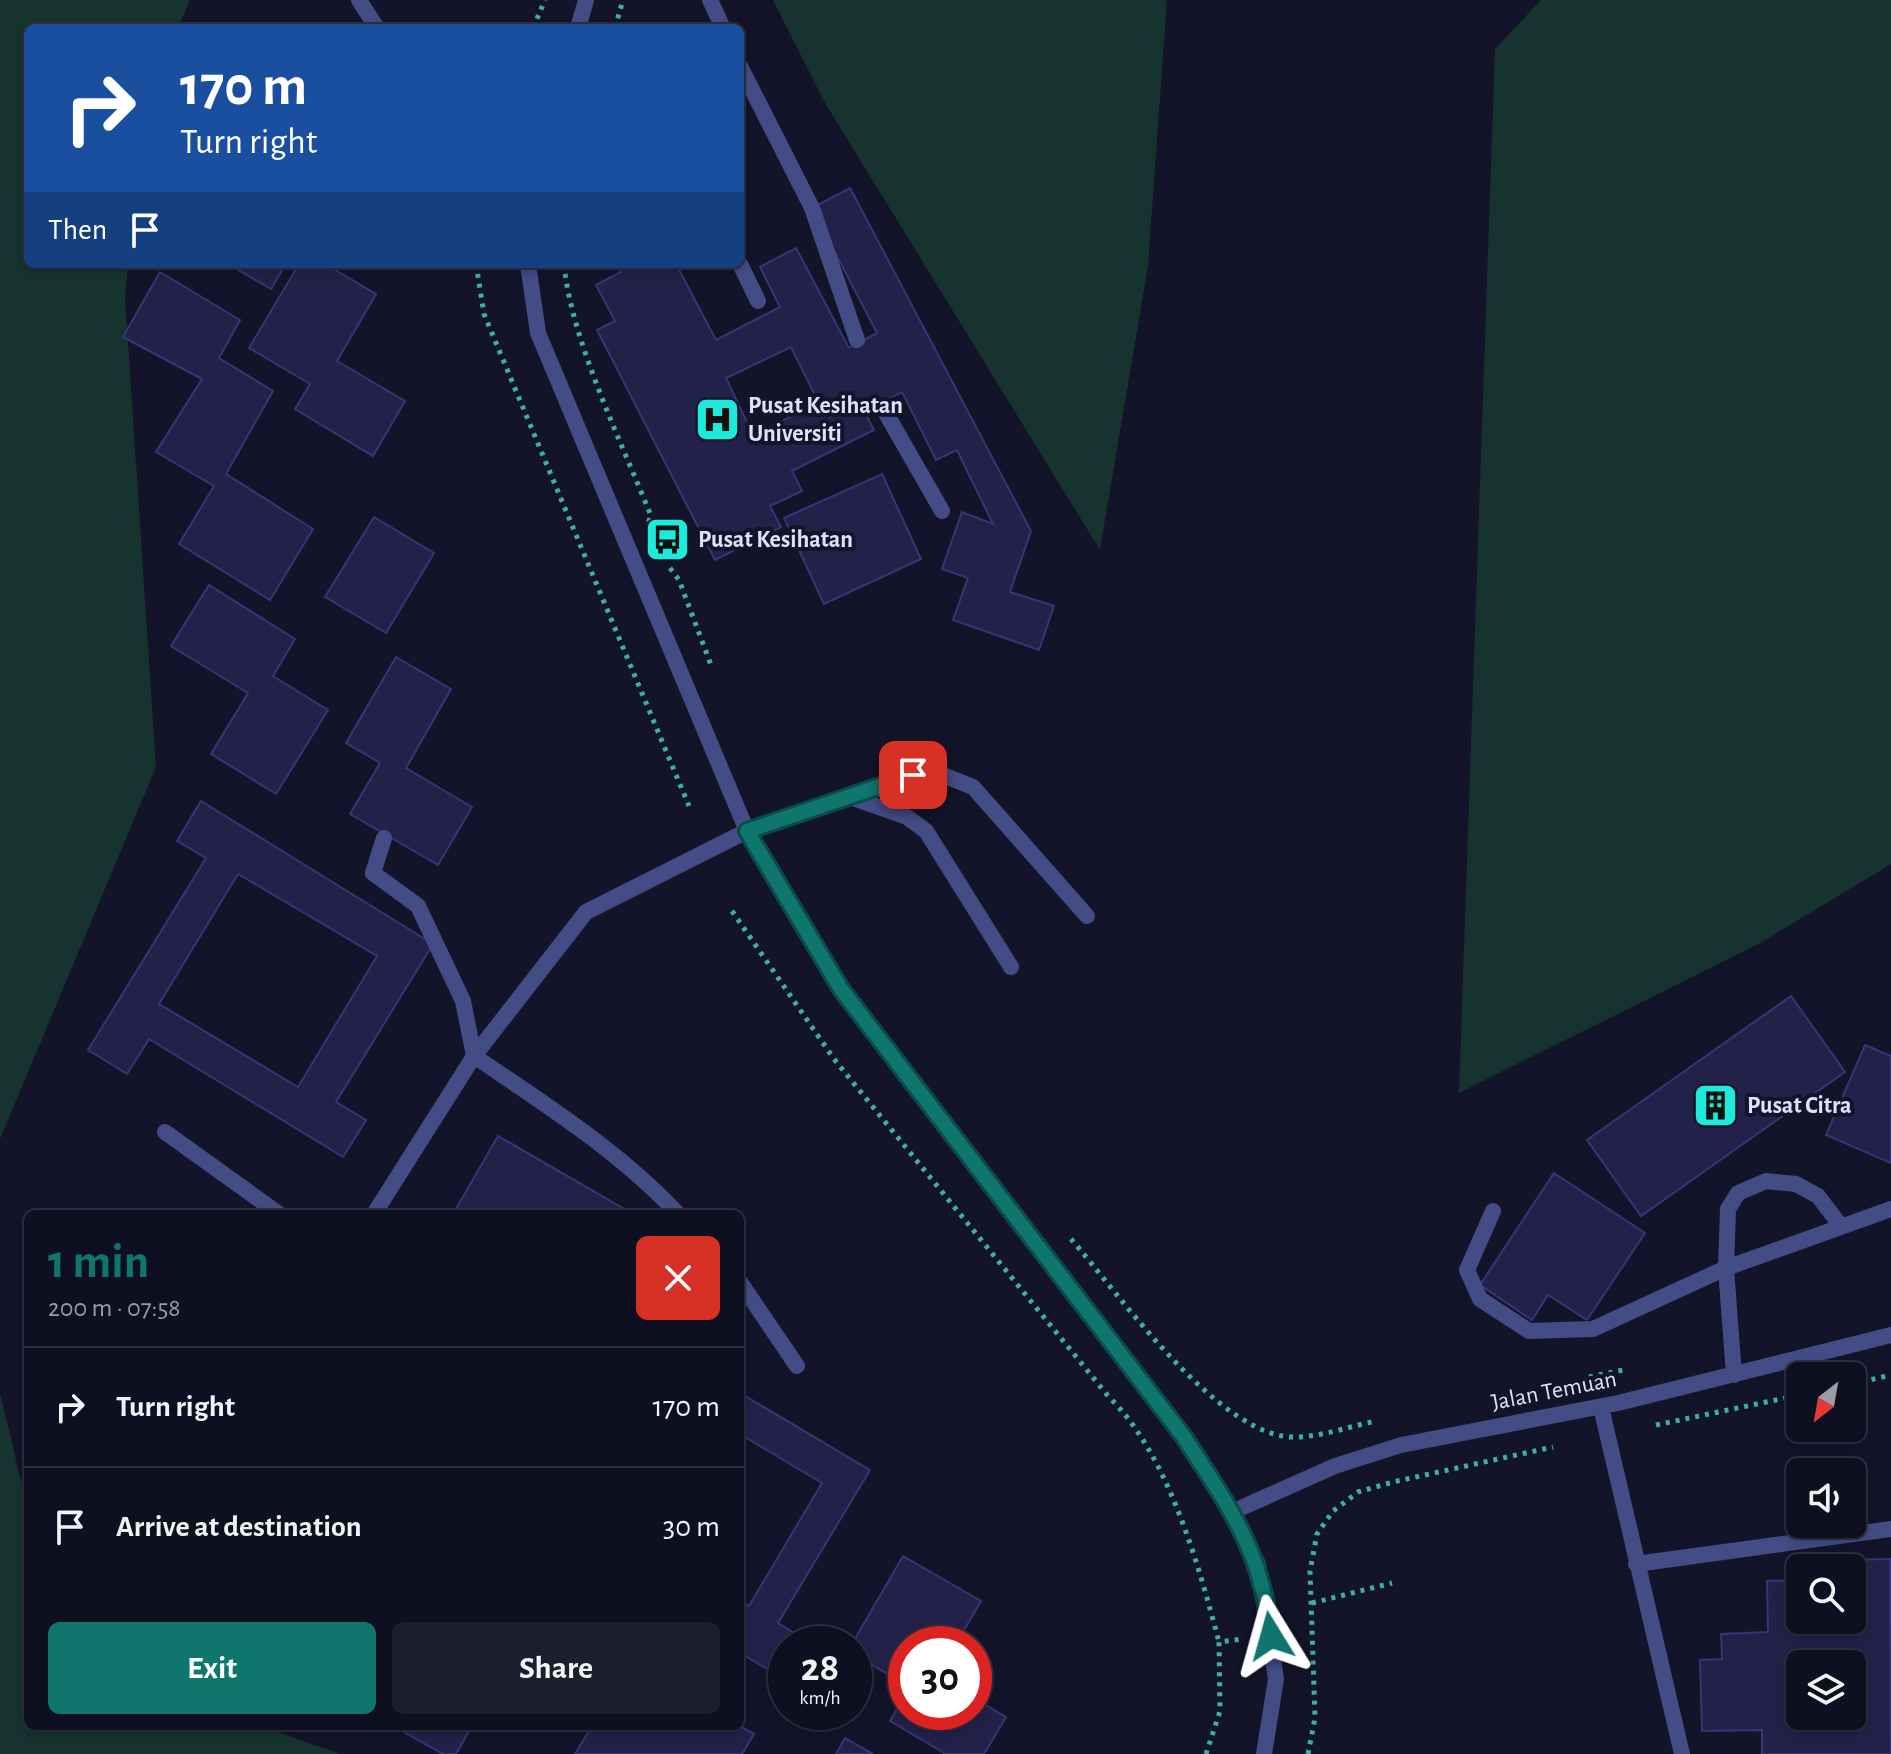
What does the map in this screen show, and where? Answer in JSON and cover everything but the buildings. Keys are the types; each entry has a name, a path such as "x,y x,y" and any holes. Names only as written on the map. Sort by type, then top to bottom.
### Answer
{"street":[{"path":"359,0 374,24"},
{"path":"579,24 586,0"},
{"path":"710,0 721,24"},
{"path":"744,88 812,208 857,340"},
{"path":"529,268 538,333 747,831 841,989 1184,1437 1232,1512 1258,1564 1268,1611 1276,1679 1264,1754"},
{"path":"742,268 758,301"},
{"path":"887,415 942,511"},
{"path":"377,1210 474,1056 586,912 747,831 853,798 913,775 938,773 960,780 984,798 1087,916"},
{"path":"853,798 907,817 926,831 1011,967"},
{"path":"384,838 373,873 418,906 463,1001 474,1056 598,1141 652,1186 674,1210"},
{"path":"165,1132 273,1210"},
{"path":"1734,1375 1726,1268 1728,1209 1738,1193 1766,1181 1796,1184 1818,1196 1840,1225"},
{"path":"1493,1211 1467,1270 1480,1299 1529,1331 1593,1329 1726,1268 1891,1209"},
{"path":"744,1288 797,1366"},
{"name":"Jalan Temuan","path":"1232,1512 1335,1466 1401,1445 1601,1407 1891,1335"},
{"path":"1601,1407 1682,1754"},
{"path":"1636,1564 1891,1529"}],"path":[{"path":"535,24 545,0"},
{"path":"616,24 623,0"},
{"path":"477,268 484,314 689,806"},
{"path":"564,268 566,289 585,348 651,516 648,522 653,534"},
{"path":"664,556 679,580 712,667"},
{"path":"732,911 834,1059 1099,1384 1130,1417 1191,1538 1219,1642 1220,1711 1206,1754"},
{"path":"1064,1231 1193,1382 1232,1416 1259,1431 1297,1438 1388,1418"},
{"path":"1575,1380 1635,1367"},
{"path":"1866,1381 1891,1375"},
{"path":"1607,1436 1786,1398"},
{"path":"1308,1754 1315,1718 1310,1571 1317,1534 1333,1511 1358,1492 1558,1446"},
{"path":"1312,1603 1392,1583"},
{"path":"1219,1642 1313,1632"}],"green space":[{"path":"0,0 190,0 180,24 24,24 24,268 128,268 125,297 156,767 0,1139"},
{"path":"773,0 1167,0 1148,266 1100,550 825,103"},
{"path":"1541,0 1891,0 1891,864 1760,943 1459,1093 1495,49"},
{"path":"0,1393 24,1492 24,1730 272,1730 340,1754 0,1754"}],"place":[{"name":"Pusat Kesihatan Universiti","path":"717,420"},
{"name":"Pusat Kesihatan","path":"667,540"},
{"name":"Pusat Citra","path":"1716,1106"}],"route":[{"path":"913,775 853,798 747,831 841,989 1184,1437 1232,1512 1258,1564 1271,1636"}]}
